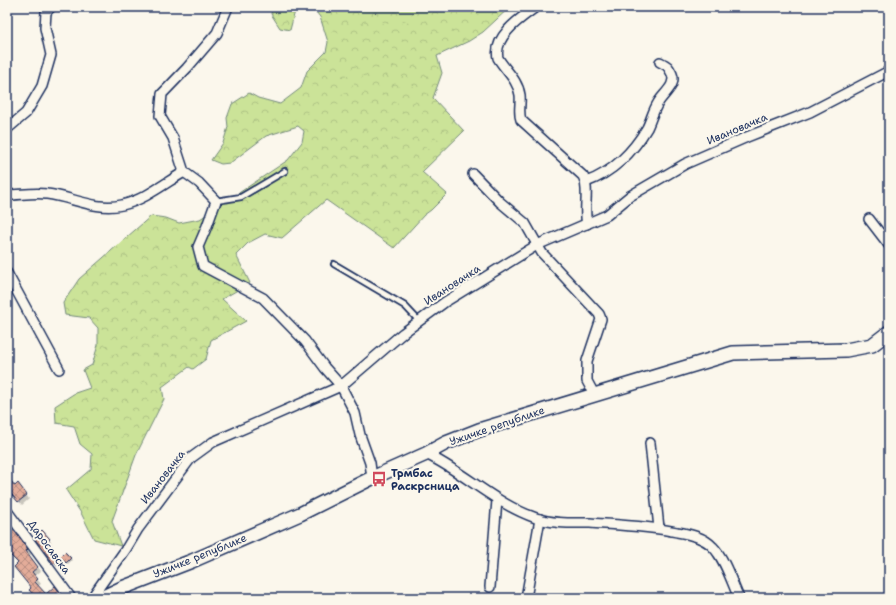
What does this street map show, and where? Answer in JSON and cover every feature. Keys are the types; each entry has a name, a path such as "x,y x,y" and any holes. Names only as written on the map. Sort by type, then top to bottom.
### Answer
{"street":[{"path":"7,129 26,113 42,86 51,55 45,28 46,12 51,7"},
{"path":"228,7 217,33 162,94 160,116 173,138 184,172 199,183 216,201 208,226 198,247 203,266 263,298 305,341 325,368 341,386 355,413 360,435 372,471 372,478"},
{"path":"536,7 509,29 502,38 498,46 498,58 517,86 520,95 519,112 521,120 583,176 586,182 585,209 587,224"},
{"path":"586,182 611,169 623,160 647,128 658,102 672,85 674,78 668,66 660,62"},
{"name":"Ивановачка","path":"93,598 138,529 191,458 213,442 341,386 403,333 445,302 537,245 607,215 630,196 685,164 810,112 889,71"},
{"path":"7,195 46,194 109,207 123,205 139,200 184,172"},
{"path":"473,174 500,202 525,223 542,253 599,314 601,319 587,362 588,382 594,394"},
{"path":"869,220 889,245"},
{"path":"7,274 59,369"},
{"name":"Ужичке републике","path":"101,598 136,582 192,561 300,514 446,443 474,432 594,394 733,353 846,350 872,345 889,332"},
{"path":"650,443 659,528"},
{"path":"426,454 468,478 497,500 540,519 550,522 609,524 659,528 695,535 713,546 723,562 739,598"},
{"path":"490,587 497,500"},
{"name":"Даросавска","path":"7,511 71,598"},
{"path":"526,598 540,519"}],"lane":[{"path":"216,201 241,197 285,171"},
{"path":"334,264 405,306 419,321"}],"green space":[{"path":"272,7 296,7 290,30 280,28 271,14"},
{"path":"312,7 510,7 483,32 469,41 437,56 442,73 433,98 464,131 422,172 447,194 424,215 394,248 326,200 282,238 265,234 248,243 236,255 250,283 222,299 246,321 211,340 206,359 193,369 189,367 162,387 164,399 136,455 112,521 121,546 94,539 81,513 66,490 91,469 92,454 80,444 74,426 56,423 55,406 75,393 90,388 83,370 92,365 98,345 98,328 89,318 65,315 63,303 79,279 151,216 166,218 179,223 200,219 288,160 302,142 304,131 298,126 266,136 230,163 221,164 211,160 223,143 228,127 227,118 232,104 249,93 258,98 280,104 301,88 307,71 326,52 328,42 320,17"}],"building":[{"path":"7,476 15,486 18,483 27,495 18,502 7,489"},
{"path":"7,525 16,533 28,549 26,551 38,567 32,572 38,579 35,582 46,594 55,586 61,594 56,598 36,598 29,590 31,588 14,567 18,563 7,552"},
{"path":"42,530 50,539 48,541 50,544 48,545 60,559 54,564 34,538"},
{"path":"65,552 71,558 66,563 60,557"}],"place":[{"name":"Трмбас Раскрсница","path":"379,479"}]}
